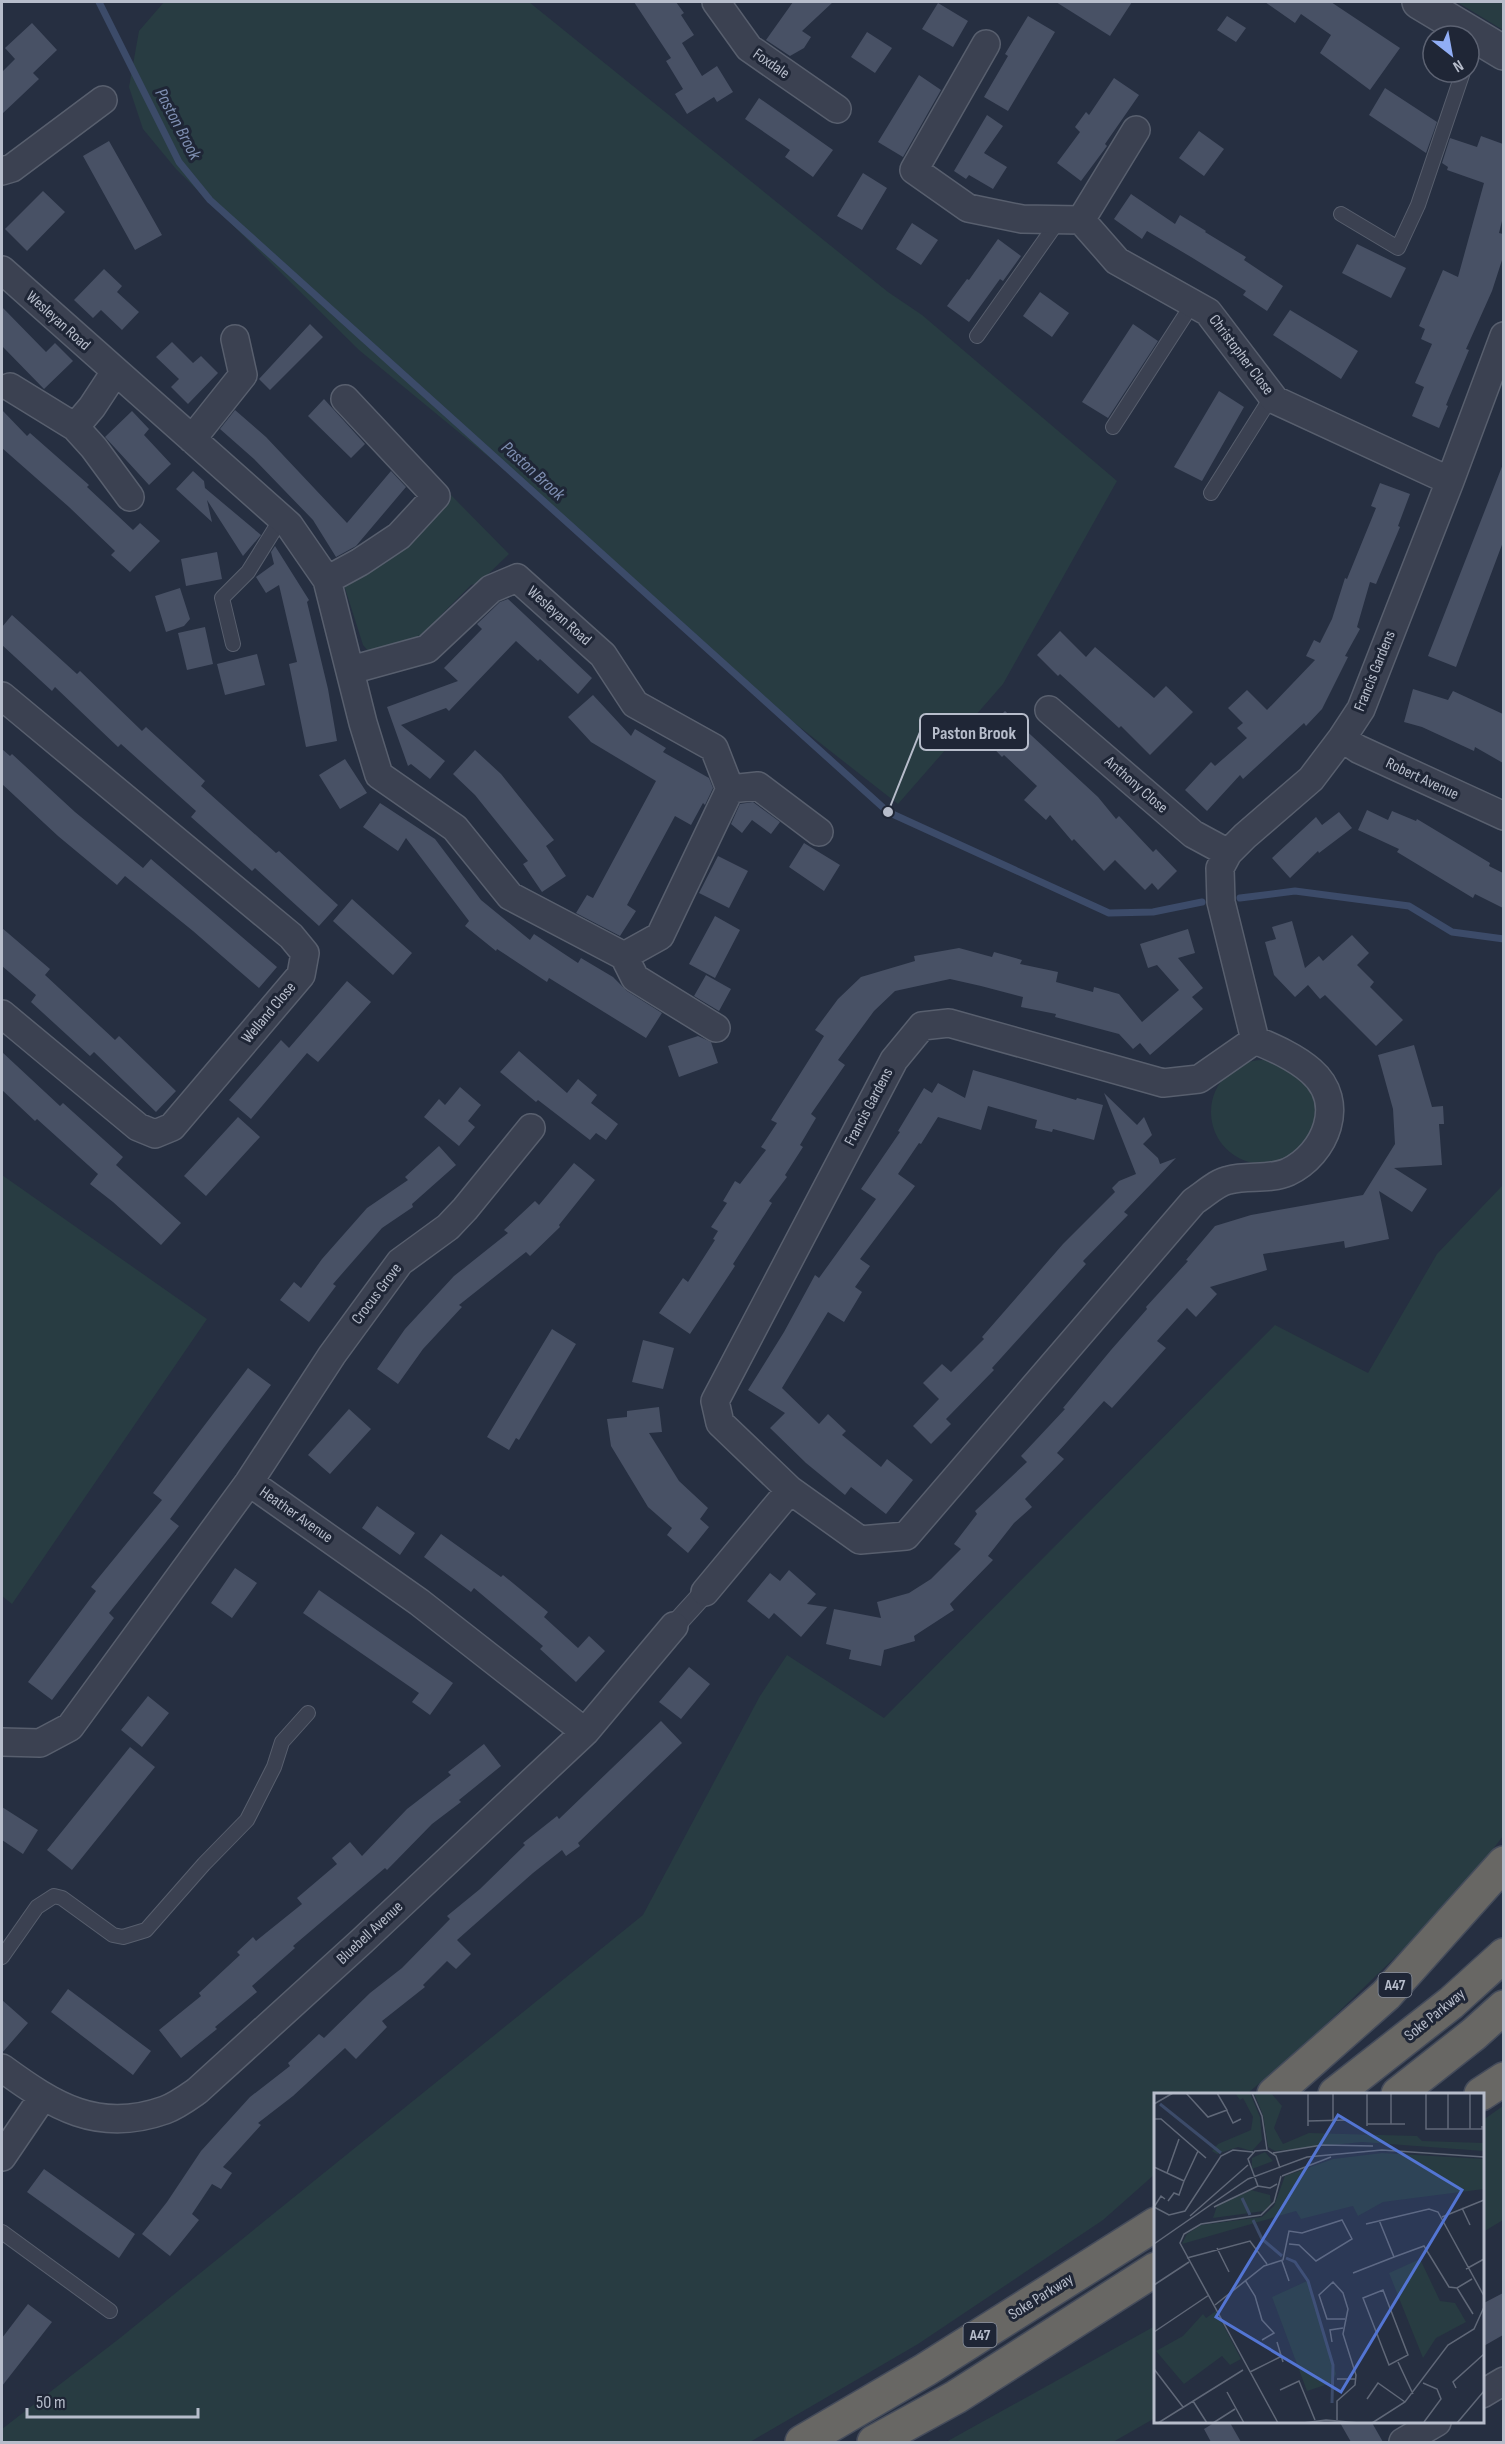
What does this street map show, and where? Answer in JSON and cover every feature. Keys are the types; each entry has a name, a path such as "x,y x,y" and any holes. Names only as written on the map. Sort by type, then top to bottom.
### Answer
{"highway":[{"name":"A47","path":"1275,2093 1386,1995 1503,1863"},
{"name":"Soke Parkway","path":"1336,2093 1451,2003 1503,1955"},
{"path":"1399,2093 1474,2034 1503,2007"},
{"path":"1483,2093 1503,2079"},
{"name":"A47","path":"1055,2289 1154,2200"},
{"name":"Soke Parkway","path":"802,2442 1055,2289 1154,2225"},
{"name":"A47","path":"956,2397 1154,2270"},
{"name":"A47","path":"874,2442 1154,2294"}],"street":[{"path":"1419,2 1449,24"},
{"name":"Foxdale","path":"720,3 749,48 837,109"},
{"path":"986,44 914,170 968,208 1022,219 1070,220 1136,130"},
{"path":"1481,44 1503,53"},
{"path":"2,171 12,168 103,100"},
{"name":"Christopher Close","path":"1070,220 1117,261 1208,312 1275,400 1450,481"},
{"name":"Wesleyan Road","path":"2,270 289,525 327,579 379,775 455,828 510,896 624,956"},
{"name":"Francis Gardens","path":"1228,853 1311,779 1361,709 1450,481 1503,336"},
{"path":"192,439 243,375 235,339"},
{"path":"75,427 115,372"},
{"path":"10,387 75,427 94,448 130,497"},
{"path":"327,579 360,562 399,536 436,496 345,399"},
{"name":"Wesleyan Road","path":"351,670 427,649 491,589 517,578 603,655 635,704 714,748 730,789"},
{"name":"Welland Close","path":"2,696 291,936 305,953 302,975 172,1127 154,1134 138,1127 2,1014"},
{"name":"Anthony Close","path":"1049,710 1193,834 1228,853"},
{"name":"Robert Avenue","path":"1342,738 1358,749 1503,816"},
{"path":"716,1028 635,978 624,956 660,936 730,789 758,786 819,832"},
{"path":"1228,853 1220,868 1221,902 1255,1040"},
{"name":"Francis Gardens","path":"950,1023 1163,1083 1199,1079 1255,1040 1312,1072 1325,1090 1329,1113 1326,1134 1316,1152 1301,1165 1286,1173 1227,1180 1194,1202 906,1536 860,1540 790,1490 720,1423 715,1401 894,1060 922,1026 950,1023"},
{"name":"Crocus Grove","path":"249,1482 332,1355 400,1262 448,1227 531,1128"},
{"name":"Heather Avenue","path":"2,1742 40,1743 70,1727 249,1482 419,1602 585,1732"},
{"path":"680,1620 790,1490"},
{"name":"Bluebell Avenue","path":"2,2068 42,2098 74,2112 99,2119 136,2119 167,2110 197,2091 362,1941 585,1732 680,1620"},
{"path":"2,2157 42,2098"},
{"path":"1484,2393 1503,2380"},
{"path":"1403,2442 1434,2423"}],"lane":[{"path":"1341,214 1398,248 1418,205 1459,84"},
{"path":"977,336 1070,220"},
{"path":"1113,427 1193,303"},
{"path":"1211,493 1272,396"},
{"path":"233,644 222,598 248,572 281,519"},
{"path":"2,1957 37,1907 54,1896 62,1898 113,1935 123,1937 147,1930 204,1864 247,1820 274,1767 282,1742 308,1713"},
{"path":"2,2232 110,2311"}],"shaded area":[{"path":"164,2 529,2 888,292 922,315 1117,481 1003,684 898,804 732,674 519,482 359,350 176,169 143,129 129,87 139,31"},
{"path":"1457,2 1503,2 1503,30"},
{"path":"451,495 509,554 479,583 471,585 441,615 443,626 423,644 369,652 363,645 343,582 387,562 410,537 419,534"},
{"path":"1263,1060 1283,1064 1300,1075 1311,1092 1315,1112 1311,1132 1300,1149 1283,1160 1263,1164 1243,1160 1226,1149 1215,1132 1211,1112 1215,1092 1226,1075 1243,1064"},
{"path":"2,1175 207,1319 12,1604 2,1596"},
{"path":"1503,1185 1503,1836 1455,1899 1318,2032 1248,2093 1154,2093 1154,2175 1103,2220 918,2344 750,2442 2,2442 2,2429 120,2338 643,1915 760,1696 787,1655 884,1718 1275,1325 1368,1373 1437,1254"},
{"path":"1503,2106 1503,2220 1484,2231 1484,2119"},
{"path":"1154,2327 1154,2419 1113,2442 946,2442"}],"building":[{"path":"634,2 676,2 684,13 681,15 694,35 682,43 702,76 717,66 733,92 717,102 714,97 687,114 675,94 683,89 666,61 671,58"},
{"path":"793,2 833,2 802,31 811,37 804,48 790,56 766,40"},
{"path":"1056,2 1132,2 1110,36"},
{"path":"1265,2 1331,2 1400,48 1370,90 1320,53 1331,35 1301,14 1295,23"},
{"path":"938,3 968,21 953,47 922,29"},
{"path":"1028,16 1055,32 1008,111 984,97 1008,56 1005,54"},
{"path":"1227,16 1246,28 1236,42 1217,30"},
{"path":"32,23 57,50 33,73 39,79 2,114 2,72 15,59 5,48"},
{"path":"867,32 892,48 875,73 851,57"},
{"path":"919,75 941,90 903,157 878,142"},
{"path":"1114,78 1139,95 1105,144 1107,146 1081,181 1057,163 1080,132 1075,127 1086,112 1089,115"},
{"path":"1385,88 1437,122 1426,153 1369,115"},
{"path":"759,98 833,150 813,177 785,157 790,150 745,119"},
{"path":"987,115 1003,126 984,153 1007,167 993,189 969,175 966,179 954,171"},
{"path":"1199,131 1224,149 1204,176 1179,158"},
{"path":"1481,136 1503,144 1503,217 1499,233 1503,234 1503,257 1492,291 1466,349 1469,350 1439,428 1412,416 1424,387 1415,383 1432,344 1421,339 1425,329 1419,326 1443,270 1458,277 1484,183 1447,170 1448,167 1442,163 1450,138 1477,147"},
{"path":"109,141 162,235 135,250 83,156"},
{"path":"863,173 887,188 862,230 837,216"},
{"path":"43,191 65,212 27,251 5,229"},
{"path":"1131,194 1175,224 1180,215 1246,257 1244,260 1283,286 1267,311 1243,295 1246,291 1191,257 1147,231 1142,239 1114,219"},
{"path":"912,223 938,240 921,265 896,249"},
{"path":"998,239 1021,256 1003,281 1000,279 969,322 947,306"},
{"path":"1357,244 1406,268 1391,298 1342,273"},
{"path":"104,269 122,286 117,292 139,312 122,330 101,310 93,318 74,300"},
{"path":"1040,292 1069,313 1052,337 1023,316"},
{"path":"2,307 46,352 55,343 73,361 44,389 2,346"},
{"path":"1290,310 1358,351 1341,379 1273,335"},
{"path":"310,324 323,337 270,390 259,379"},
{"path":"1133,324 1158,341 1108,418 1082,402"},
{"path":"172,342 193,363 201,356 218,373 188,404 171,387 179,379 156,357"},
{"path":"1219,391 1244,407 1202,481 1174,467"},
{"path":"324,399 365,444 351,458 308,416"},
{"path":"2,410 27,436 30,433 89,485 87,487 133,530 140,523 160,541 130,572 111,555 115,551 2,448"},
{"path":"235,410 266,437 347,523 391,471 406,487 356,546 336,557 313,520 254,459 220,429"},
{"path":"132,411 149,429 144,435 171,464 149,485 105,437"},
{"path":"1503,464 1503,542 1456,667 1428,656"},
{"path":"193,471 204,481 205,488 261,535 243,556 207,500 212,522 176,489"},
{"path":"1380,483 1410,494 1398,526 1400,527 1376,584 1370,582 1357,627 1360,629 1345,656 1348,657 1322,709 1306,726 1304,723 1243,779 1240,775 1207,811 1185,790 1211,762 1215,766 1247,738 1237,728 1243,723 1228,708 1247,690 1267,710 1315,660 1306,656 1314,640 1320,643 1332,619 1345,578 1347,579 1376,508 1371,506"},
{"path":"275,546 309,600 307,602 328,689 337,741 306,747 289,664 297,662 279,585 266,593 256,577 274,564 271,552"},
{"path":"217,552 222,579 186,586 181,559"},
{"path":"180,588 190,619 184,626 166,632 155,596"},
{"path":"508,599 592,678 578,694 540,659 538,661 516,641 449,711 446,708 401,725 445,761 430,779 411,764 408,766 387,707 458,681 444,668 482,629 477,624 500,602"},
{"path":"12,615 77,674 80,671 142,731 146,727 205,781 201,786 276,853 279,851 338,905 319,926 255,868 252,871 191,817 196,811 121,744 118,747 55,687 52,691 2,645 2,627"},
{"path":"205,627 213,664 187,670 178,633"},
{"path":"1060,631 1086,657 1095,647 1154,698 1166,686 1193,712 1150,755 1121,726 1119,728 1037,655"},
{"path":"257,654 265,685 225,695 217,664"},
{"path":"1413,689 1448,700 1453,691 1503,714 1503,763 1475,747 1474,751 1422,727 1404,722"},
{"path":"593,695 631,736 635,729 666,748 663,752 709,778 713,788 705,805 703,803 691,825 675,816 627,905 636,911 620,936 576,913 587,895 593,898 656,781 591,742 568,717"},
{"path":"1005,711 1098,797 1116,819 1119,816 1153,852 1156,849 1177,871 1158,890 1152,883 1145,890 1115,860 1104,871 1074,839 1072,841 1050,815 1046,820 1024,800 1037,786 1004,755 1002,757 981,735"},
{"path":"2,749 10,756 12,754 75,812 143,868 151,859 277,967 259,988 125,876 117,885 58,836 2,784"},
{"path":"475,750 501,774 554,840 546,846 566,876 542,892 523,864 528,861 475,795 453,774"},
{"path":"345,759 367,793 340,809 319,775"},
{"path":"753,802 780,822 771,834 752,820 742,833 731,824 740,804"},
{"path":"380,803 435,839 481,900 530,940 534,934 578,963 581,958 613,977 627,991 662,1013 646,1038 549,978 547,982 497,949 496,951 465,926 469,921 406,838 398,851 363,827"},
{"path":"1367,810 1388,820 1392,811 1416,821 1417,819 1490,863 1489,866 1503,873 1503,908 1475,894 1473,898 1397,852 1399,849 1358,830"},
{"path":"1339,812 1352,828 1319,853 1318,851 1290,878 1272,858 1316,817 1322,825"},
{"path":"804,843 840,865 824,891 789,867"},
{"path":"718,856 748,871 729,908 699,893"},
{"path":"352,899 412,953 393,975 333,921"},
{"path":"715,916 740,930 715,978 689,964"},
{"path":"1292,921 1305,968 1319,956 1323,961 1352,935 1369,953 1357,965 1374,982 1370,987 1403,1020 1376,1046 1325,995 1320,999 1308,985 1295,997 1274,975 1265,942 1276,939 1272,927"},
{"path":"2,928 50,969 45,975 115,1040 119,1036 176,1091 156,1112 94,1052 90,1056 31,1002 36,995 2,966"},
{"path":"1188,929 1195,953 1178,958 1203,988 1192,997 1203,1009 1150,1055 1140,1043 1133,1049 1119,1034 1055,1017 1056,1014 1021,1007 1023,997 981,986 950,979 895,991 874,1011 838,1060 845,1065 811,1114 816,1118 800,1145 803,1147 785,1175 787,1177 769,1201 772,1203 733,1264 735,1266 690,1334 659,1313 683,1278 688,1282 715,1240 713,1239 718,1231 711,1227 727,1203 723,1201 735,1181 740,1184 766,1150 761,1147 777,1123 771,1120 824,1036 815,1030 838,999 861,977 915,961 914,956 959,948 992,957 994,952 1022,960 1020,964 1058,972 1056,982 1093,992 1094,987 1119,994 1142,1022 1179,990 1157,965 1148,968 1140,944"},
{"path":"706,975 731,989 719,1011 694,996"},
{"path":"347,981 371,1002 318,1062 307,1053 251,1119 229,1100 281,1040 289,1048"},
{"path":"698,1036 711,1042 718,1063 679,1077 668,1046"},
{"path":"1414,1045 1432,1107 1443,1106 1444,1124 1439,1124 1442,1165 1394,1168 1427,1189 1412,1212 1379,1191 1389,1239 1345,1248 1344,1241 1263,1254 1267,1270 1210,1287 1217,1294 1196,1317 1187,1308 1157,1341 1166,1348 1112,1408 1104,1401 1057,1453 1064,1459 1025,1499 1032,1507 1014,1523 988,1556 993,1560 950,1604 954,1610 914,1636 915,1641 884,1650 881,1666 849,1659 851,1650 826,1644 834,1609 881,1618 877,1602 909,1593 931,1579 961,1549 954,1544 977,1514 975,1511 1027,1462 1021,1456 1065,1409 1063,1408 1215,1226 1251,1215 1363,1195 1395,1144 1393,1109 1378,1055"},
{"path":"519,1051 567,1093 578,1079 597,1095 591,1103 618,1124 606,1140 596,1133 590,1140 538,1100 536,1102 500,1072"},
{"path":"2,1052 60,1106 63,1103 123,1157 116,1165 181,1223 161,1245 90,1184 98,1174 2,1090"},
{"path":"973,1070 1076,1100 1077,1098 1103,1105 1094,1140 1053,1129 1052,1132 1035,1128 1037,1120 988,1106 981,1130 938,1117 898,1174 915,1186 860,1259 870,1266 855,1287 862,1292 844,1322 828,1312 782,1388 819,1424 828,1414 846,1431 842,1435 881,1467 887,1459 913,1480 886,1514 851,1487 845,1495 806,1463 770,1428 785,1413 748,1390 784,1332 815,1275 819,1278 876,1199 861,1189 900,1132 898,1131 924,1088 932,1093 938,1083 965,1098"},
{"path":"460,1087 481,1105 468,1121 475,1127 459,1146 424,1117 439,1099 445,1105"},
{"path":"1104,1093 1137,1125 1144,1117 1152,1135 1143,1144 1158,1158 1160,1164 1176,1158 1124,1212 1128,1215 1083,1261 1086,1264 992,1368 994,1370 946,1419 951,1424 931,1444 913,1426 939,1399 923,1383 942,1364 951,1372 984,1339 982,1337 1063,1244 1115,1192 1112,1188 1119,1181 1136,1174"},
{"path":"238,1117 260,1137 206,1196 184,1176"},
{"path":"439,1146 456,1165 412,1204 413,1207 382,1228 333,1284 336,1286 309,1322 280,1300 294,1282 301,1288 322,1259 367,1208 408,1180 405,1177"},
{"path":"574,1163 595,1180 559,1225 560,1227 530,1256 526,1252 459,1305 462,1307 423,1349 398,1384 377,1369 405,1329 454,1276 508,1233 504,1230 535,1201 539,1205"},
{"path":"552,1329 576,1344 519,1440 516,1438 509,1450 487,1437"},
{"path":"643,1340 674,1348 663,1389 632,1382"},
{"path":"248,1368 271,1385 170,1519 179,1526 109,1613 114,1618 52,1700 28,1682 96,1591 91,1587 162,1500 153,1493"},
{"path":"659,1407 662,1432 649,1433 679,1481 708,1508 700,1519 709,1527 688,1553 667,1535 672,1528 648,1507 611,1446 607,1419 627,1417 627,1411"},
{"path":"349,1409 371,1429 330,1474 308,1455"},
{"path":"377,1506 415,1533 400,1555 362,1528"},
{"path":"441,1534 501,1577 503,1575 548,1612 544,1617 578,1648 589,1636 605,1651 576,1682 540,1649 543,1646 474,1588 471,1592 424,1557"},
{"path":"235,1568 257,1583 232,1618 211,1603"},
{"path":"789,1570 816,1594 807,1604 827,1607 801,1637 774,1613 769,1619 747,1601 770,1573 780,1581"},
{"path":"319,1590 453,1683 430,1715 412,1702 419,1693 303,1613"},
{"path":"689,1667 710,1684 681,1719 659,1702"},
{"path":"148,1696 169,1713 142,1747 121,1730"},
{"path":"661,1721 682,1743 578,1843 580,1846 566,1856 562,1850 457,1940 471,1954 456,1969 447,1961 423,1985 425,1987 382,2021 387,2027 356,2059 345,2048 293,2096 258,2123 261,2125 223,2167 232,2173 221,2189 212,2184 192,2214 199,2220 170,2256 142,2234 167,2202 201,2151 250,2097 290,2066 288,2063 319,2034 324,2038 370,1993 402,1968 450,1919 447,1916 480,1889 525,1845 523,1843 557,1816 559,1819"},
{"path":"484,1744 501,1766 459,1800 461,1802 432,1824 387,1870 385,1868 293,1946 295,1948 252,1986 257,1992 181,2058 159,2030 201,1996 199,1993 240,1955 237,1952 253,1937 256,1941 302,1904 297,1898 337,1864 332,1858 350,1842 362,1856 407,1809 451,1775 448,1772"},
{"path":"130,1747 155,1767 72,1870 47,1850"},
{"path":"2,1807 38,1830 23,1854 2,1840"},
{"path":"68,1989 151,2051 133,2075 51,2012"},
{"path":"2,2000 28,2023 2,2053"},
{"path":"44,2169 135,2234 119,2258 27,2192"},
{"path":"1503,2293 1503,2335 1484,2346 1484,2303"},
{"path":"28,2304 52,2322 2,2386 2,2338"},
{"path":"1214,2423 1230,2423 1241,2442 1211,2442 1204,2429"},
{"path":"1340,2423 1372,2423 1383,2442 1351,2442"}],"waterway":[{"name":"Paston Brook","path":"99,2 179,162 210,200 888,812 1109,913 1153,912 1202,902"},
{"name":"Paston Brook","path":"1240,898 1295,891 1409,906 1452,932 1504,939"}],"place":[{"name":"Paston Brook","path":"888,812"}]}
